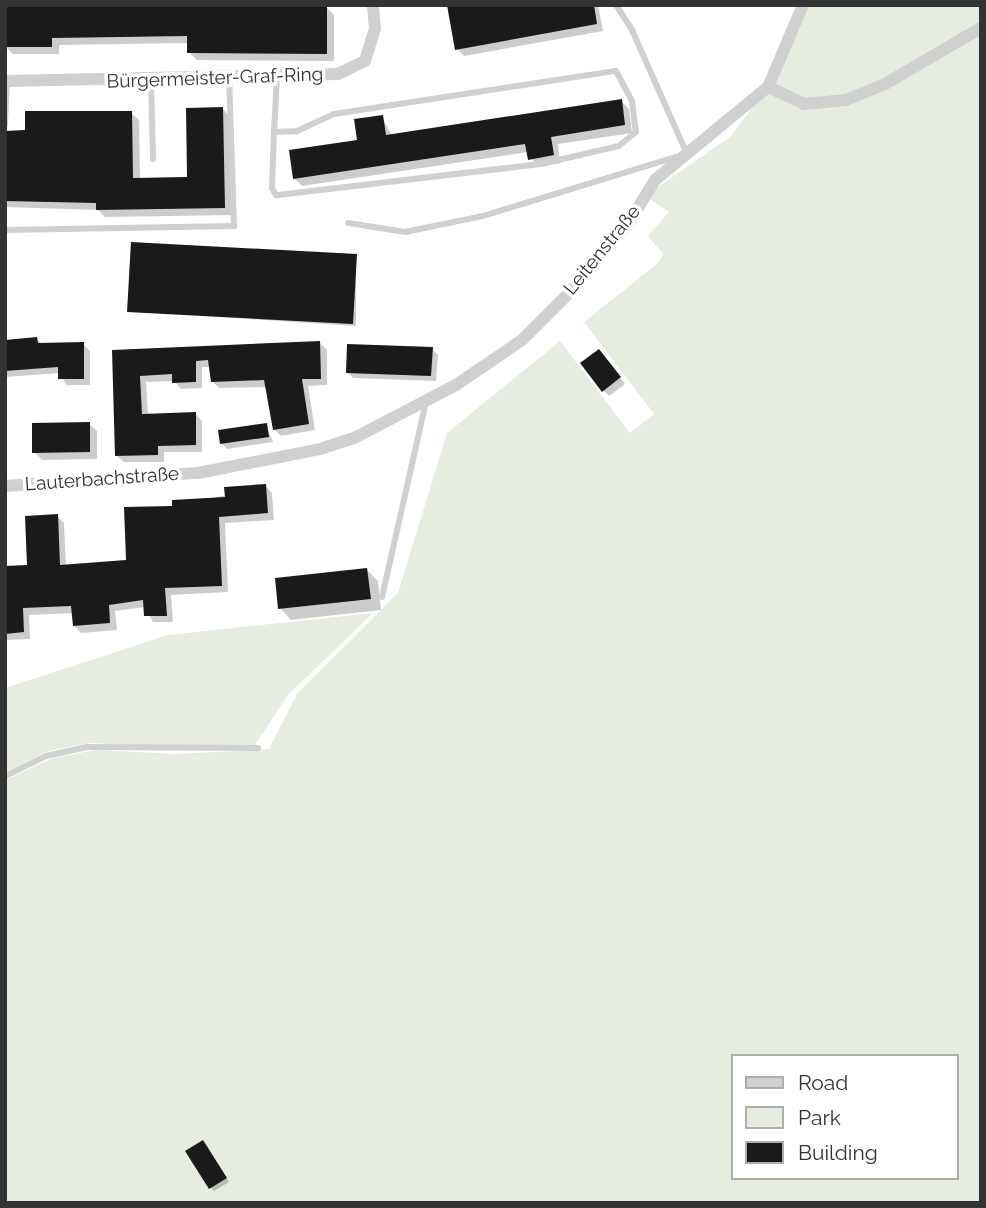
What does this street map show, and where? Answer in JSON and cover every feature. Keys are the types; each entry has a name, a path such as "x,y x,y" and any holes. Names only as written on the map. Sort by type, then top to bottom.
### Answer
{"street":[{"name":"Bürgermeister-Graf-Ring","path":"6,81 151,81 338,74 365,61 375,29 373,5"},
{"name":"Leitenstraße","path":"198,472 320,449 356,437 426,402 522,340 578,284 628,224 655,180 768,87 803,5"},
{"path":"768,87 804,104 846,100 885,84 981,28"},
{"name":"Lauterbachstraße","path":"5,486 198,472"}],"lane":[{"path":"348,223 405,232 431,227 483,216 684,154 632,30 616,5"},
{"path":"274,132 297,131 334,114 615,72 632,102 636,132 618,146 541,164 276,195 272,188 274,132 277,76"},
{"path":"5,230 234,226 229,78"},
{"path":"5,125 6,81"},
{"path":"151,81 153,159"},
{"path":"382,597 398,544 426,402"},
{"path":"5,776 46,756 87,747 258,748"}],"green space":[{"path":"803,5 981,5 981,1203 5,1203 5,780 53,758 95,750 179,754 269,749 297,694 398,593 447,433 560,341 630,433 654,414 584,322 658,263 663,254 648,236 669,212 645,196 730,137 768,87"},
{"path":"373,613 288,695 255,745 182,748 90,743 49,751 5,772 5,688 168,635"}],"building":[{"path":"5,5 327,5 327,54 187,53 187,36 52,38 52,47 5,47"},
{"path":"447,5 594,5 597,24 455,50"},
{"path":"622,99 625,125 551,137 554,155 528,160 525,144 293,179 289,150 357,140 354,119 383,115 386,135"},
{"path":"223,107 225,208 96,210 96,203 5,201 5,131 25,130 25,111 132,111 133,178 187,177 186,108"},
{"path":"131,242 357,254 353,324 127,312"},
{"path":"37,337 38,343 84,342 84,379 58,379 58,367 5,371 5,340"},
{"path":"320,341 321,379 302,379 309,424 273,430 264,380 211,382 208,360 196,361 196,382 172,383 172,374 140,376 142,414 196,412 196,445 158,446 158,455 115,456 112,350"},
{"path":"347,344 433,347 431,376 346,373"},
{"path":"599,349 621,377 602,392 580,363"},
{"path":"90,422 90,452 32,453 32,423"},
{"path":"267,423 269,437 220,444 218,430"},
{"path":"266,484 268,513 219,517 222,586 165,588 167,616 144,616 143,600 109,605 110,623 73,626 71,606 23,608 24,632 5,634 5,566 27,565 25,516 58,514 60,565 126,560 124,507 172,506 172,500 225,497 224,487"},
{"path":"367,568 371,599 278,609 275,578"},
{"path":"203,1140 227,1178 209,1189 185,1151"}]}
